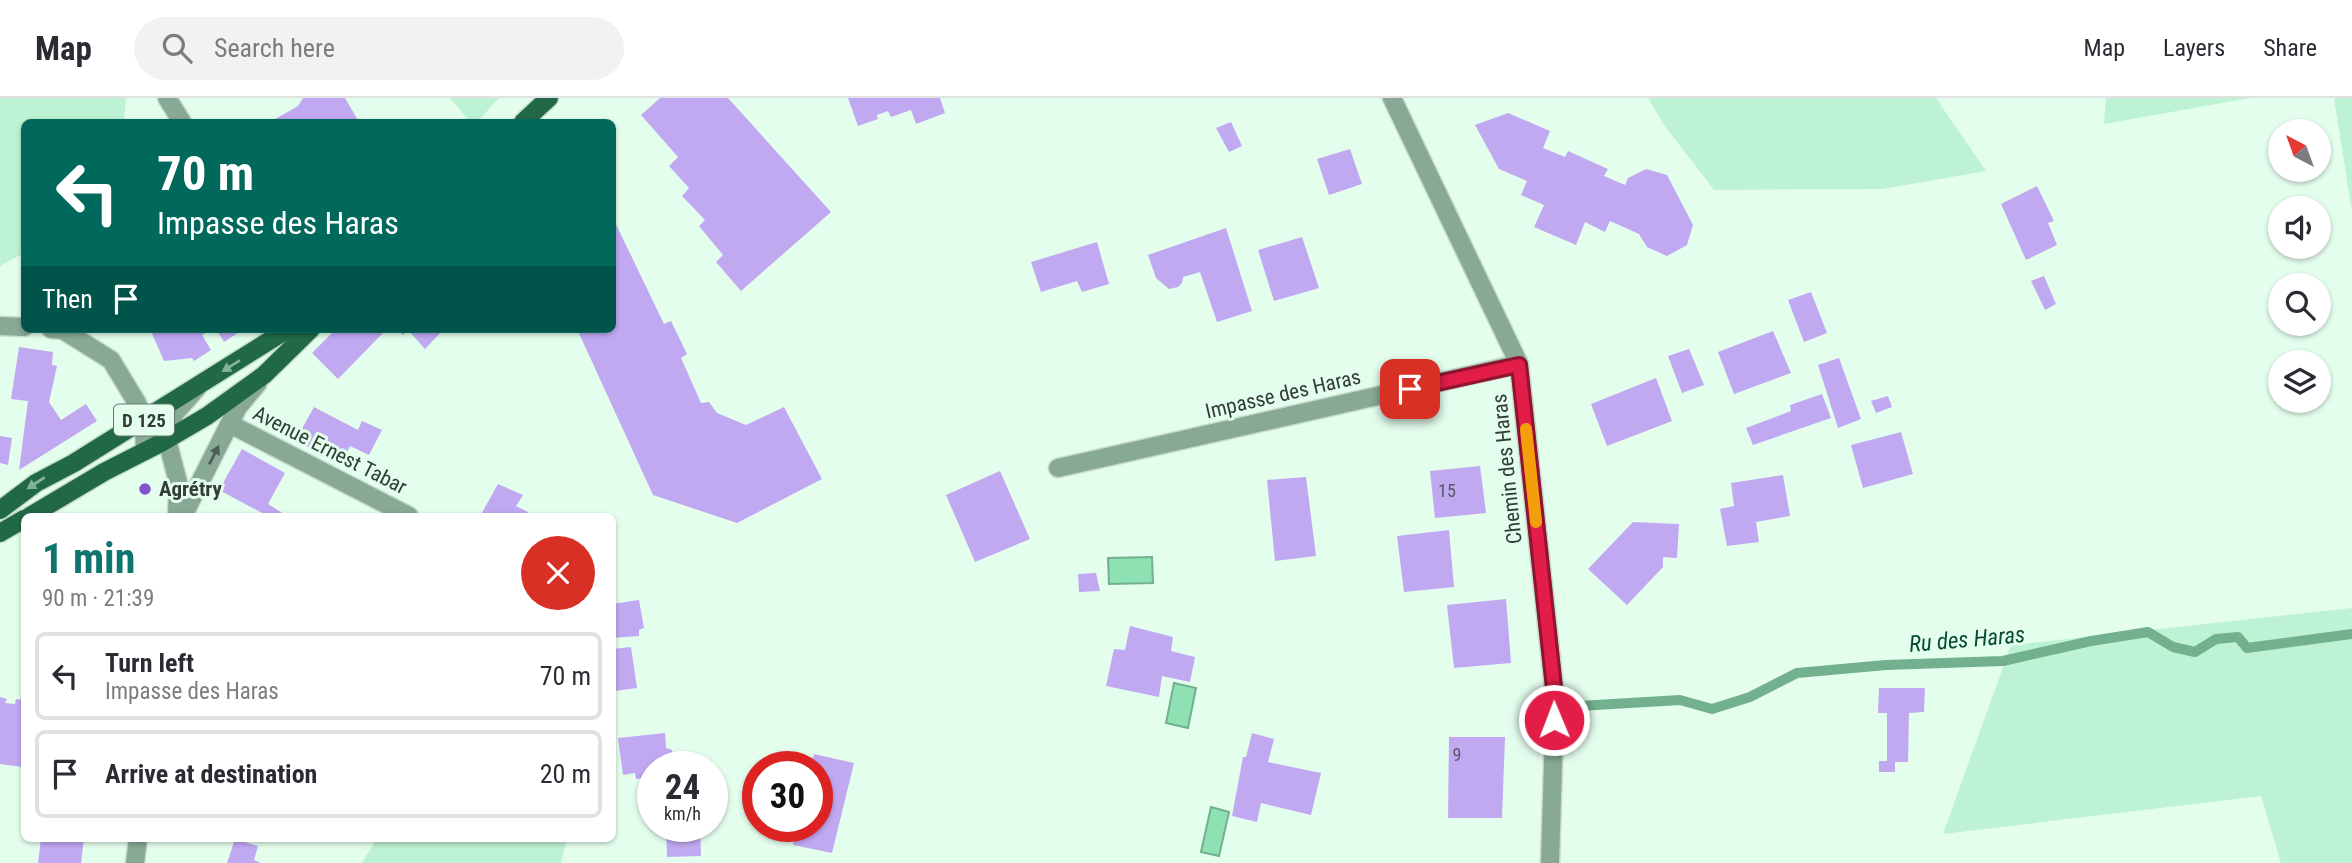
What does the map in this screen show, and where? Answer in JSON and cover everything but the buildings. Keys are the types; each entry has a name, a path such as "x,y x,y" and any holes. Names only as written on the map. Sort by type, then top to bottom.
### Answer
{"main road":[{"path":"522,119 539,98"},
{"path":"524,119 549,98"},
{"name":"D 125","path":"0,510 36,483 74,463 282,333"},
{"name":"D 125","path":"35,513 207,416 264,375 305,333"},
{"path":"0,533 21,521"}],"street":[{"path":"167,98 180,119"},
{"name":"Chemin des Haras","path":"1392,98 1519,365 1555,697 1550,863"},
{"path":"0,326 21,327"},
{"path":"68,333 111,360 144,420 145,451"},
{"name":"Impasse des Haras","path":"1058,468 1519,365"},
{"path":"185,513 238,407 264,375"},
{"path":"177,513 178,482 167,440 170,423 199,386"},
{"name":"Avenue Ernest Tabar","path":"230,424 403,513"},
{"path":"135,863 138,842"}],"shaded area":[{"path":"0,98 126,98 124,119 21,119 21,255 0,266"},
{"path":"450,98 499,98 480,119 468,119"},
{"path":"1648,98 1936,98 1986,171 1883,189 1714,190 1664,125"},
{"path":"2106,98 2250,98 2104,124"},
{"path":"2334,98 2352,98 2352,212"},
{"path":"1152,557 1153,583 1109,584 1108,558"},
{"path":"2352,608 2352,863 2281,863 2261,796 1943,834 2011,645"},
{"path":"1174,683 1196,688 1188,728 1166,723"},
{"path":"1211,807 1229,812 1219,856 1201,852"},
{"path":"375,842 566,842 561,863 362,863"}],"waterway":[{"name":"Ru des Haras","path":"1579,706 1680,700 1712,709 1750,697 1797,673 1886,665 2003,661 2091,641 2148,632 2173,647 2195,652 2216,639 2238,637 2247,648 2352,634"}],"slow traffic":[{"path":"1526,429 1536,522"}],"place":[{"name":"Agrétry","path":"145,489"}],"route":[{"path":"1410,389 1519,365 1555,697 1554,720"}]}
